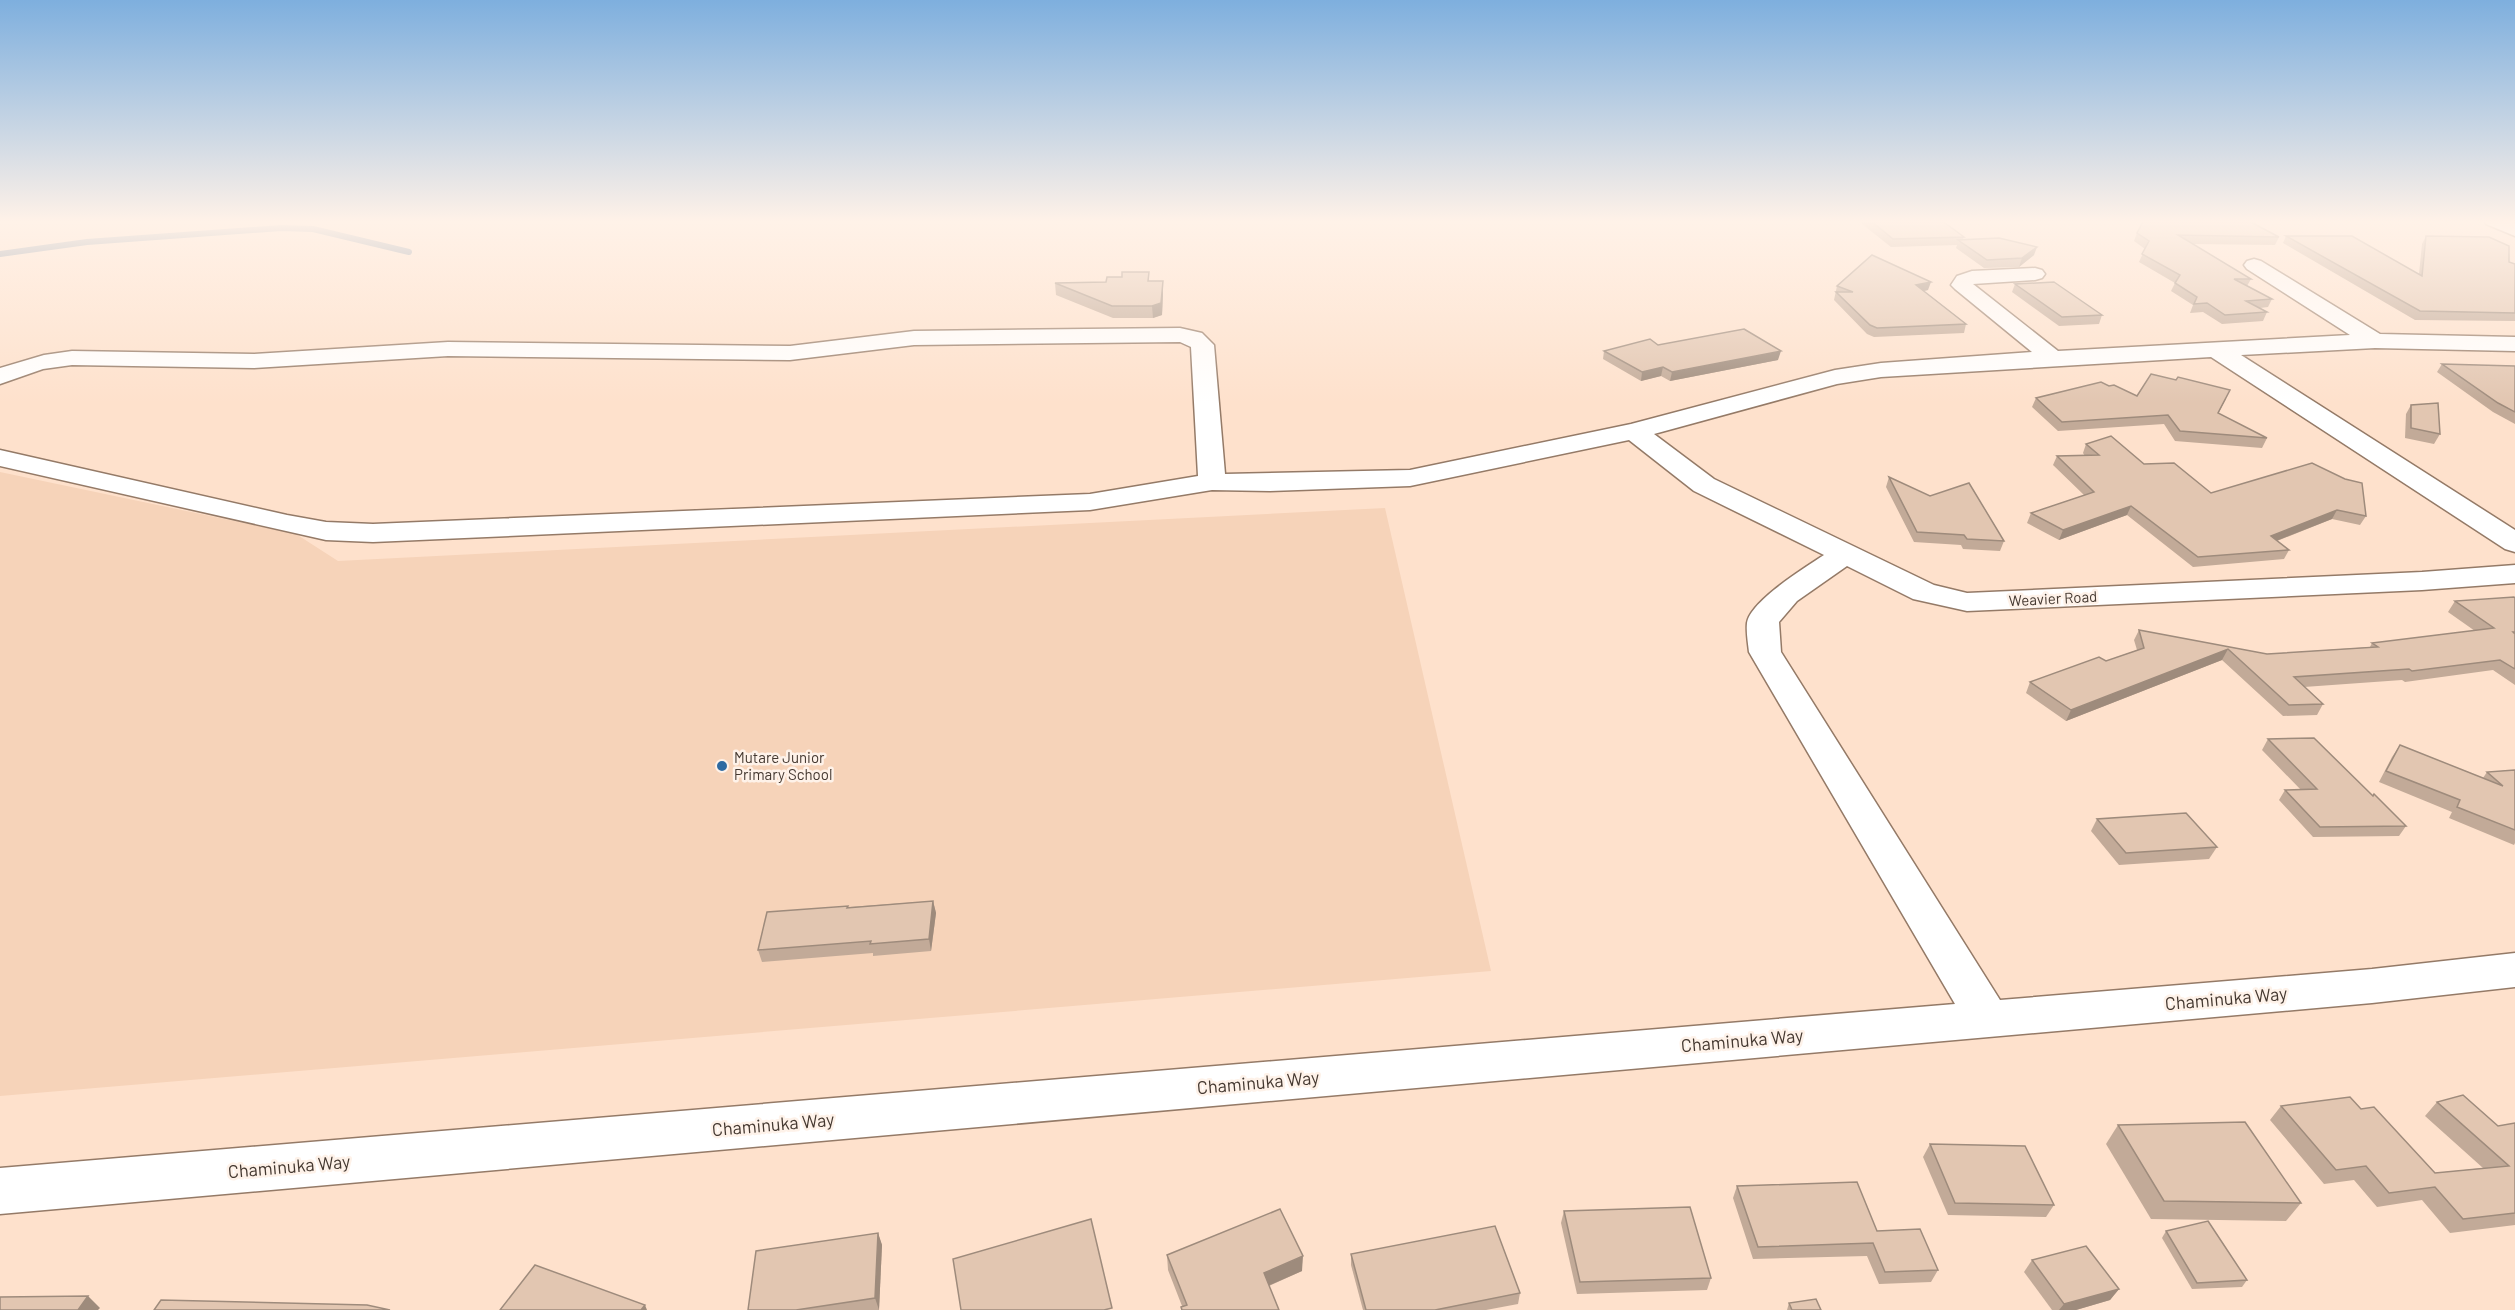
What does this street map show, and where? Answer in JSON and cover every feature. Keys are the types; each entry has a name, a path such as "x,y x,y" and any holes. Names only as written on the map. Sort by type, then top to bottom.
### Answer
{"street":[{"path":"1964,281 1962,285 2053,358"},
{"path":"2280,281 2375,341"},
{"path":"0,377 23,366 48,360 72,358 254,361 448,349 790,353 914,338 1180,335 1194,338 1202,345 1212,482"},
{"path":"0,458 326,531 373,532 1090,502 1212,482 1270,483 1410,478 1634,431 1835,377 1881,370 2053,358 2375,341 2515,344"},
{"path":"2217,350 2515,543"},
{"name":"Weavier Road","path":"1634,431 1704,485 1924,592 1967,602 2422,581 2515,574"},
{"path":"1847,553 1786,594 1763,621 1765,652 1987,1018"},
{"name":"Chaminuka Way","path":"0,1191 2372,986 2515,970"}],"shaded area":[{"name":"Mutare Junior Primary School","path":"0,472 296,534 338,561 1385,508 1491,971 0,1096"}],"building":[{"path":"1163,281 1161,303 1152,306 1112,306 1055,283"},
{"path":"1842,281 1929,281 1931,282 1916,285 1966,324 1877,328 1870,325 1836,292 1853,292 1837,286"},
{"path":"2176,281 2238,281 2272,299 2246,301 2267,312 2225,315 2207,303 2194,304 2197,297 2175,283"},
{"path":"2367,281 2515,281 2515,313 2420,311"},
{"path":"2054,282 2102,315 2062,317 2015,284"},
{"path":"1744,329 1781,351 1672,372 1663,367 1642,372 1604,351 1650,339 1658,345"},
{"path":"2442,364 2515,366 2515,412 2498,403"},
{"path":"2151,374 2176,380 2178,377 2230,390 2218,413 2267,438 2180,431 2168,415 2062,422 2036,398 2101,382 2109,386 2114,385 2137,396"},
{"path":"2438,403 2440,434 2411,428 2411,405"},
{"path":"2111,436 2144,464 2174,463 2211,493 2312,463 2345,479 2362,483 2366,516 2337,510 2271,536 2289,550 2198,557 2131,506 2063,530 2031,513 2094,492 2057,456 2099,455 2086,444"},
{"path":"1889,477 1930,496 1969,483 2004,541 1967,539 1964,535 1917,532"},
{"path":"2514,597 2515,669 2500,660 2412,671 2409,669 2294,677 2323,704 2289,705 2228,649 2071,710 2030,682 2099,657 2106,661 2144,648 2139,630 2267,654 2378,647 2372,643 2494,628 2455,601"},
{"path":"2314,738 2406,826 2320,827 2285,790 2317,789 2268,739"},
{"path":"2400,745 2503,786 2487,772 2515,770 2515,830 2457,807 2460,800 2386,771"},
{"path":"2186,813 2217,847 2126,853 2097,819"},
{"path":"933,901 929,939 758,950 767,912"},
{"path":"2463,1095 2498,1126 2515,1123 2515,1213 2463,1219 2435,1187 2389,1193 2366,1166 2336,1170 2281,1106 2350,1097 2361,1109 2374,1107 2435,1173 2509,1166 2437,1102"},
{"path":"2245,1122 2301,1203 2164,1201 2118,1125"},
{"path":"1930,1144 2025,1146 2054,1205 1955,1203"},
{"path":"1857,1182 1877,1231 1920,1229 1938,1270 1885,1272 1873,1243 1758,1247 1737,1186"},
{"path":"1690,1207 1711,1278 1580,1282 1564,1211"},
{"path":"1280,1209 1303,1256 1264,1273 1279,1310 1182,1310 1181,1307 1187,1305 1167,1255"},
{"path":"1091,1219 1112,1308 1104,1310 961,1310 953,1259"},
{"path":"2208,1221 2247,1280 2197,1283 2166,1231"},
{"path":"1495,1226 1520,1293 1435,1310 1366,1310 1351,1254"},
{"path":"878,1233 875,1298 796,1310 748,1310 756,1251"},
{"path":"2086,1246 2119,1289 2064,1304 2032,1260"},
{"path":"535,1265 645,1305 641,1310 500,1310"},
{"path":"88,1296 78,1310 0,1310 0,1297"},
{"path":"1816,1299 1821,1310 1792,1310 1789,1303"},
{"path":"161,1300 367,1305 390,1310 154,1310"}],"place":[{"name":"Mutare Junior Primary School","path":"722,766"}]}
